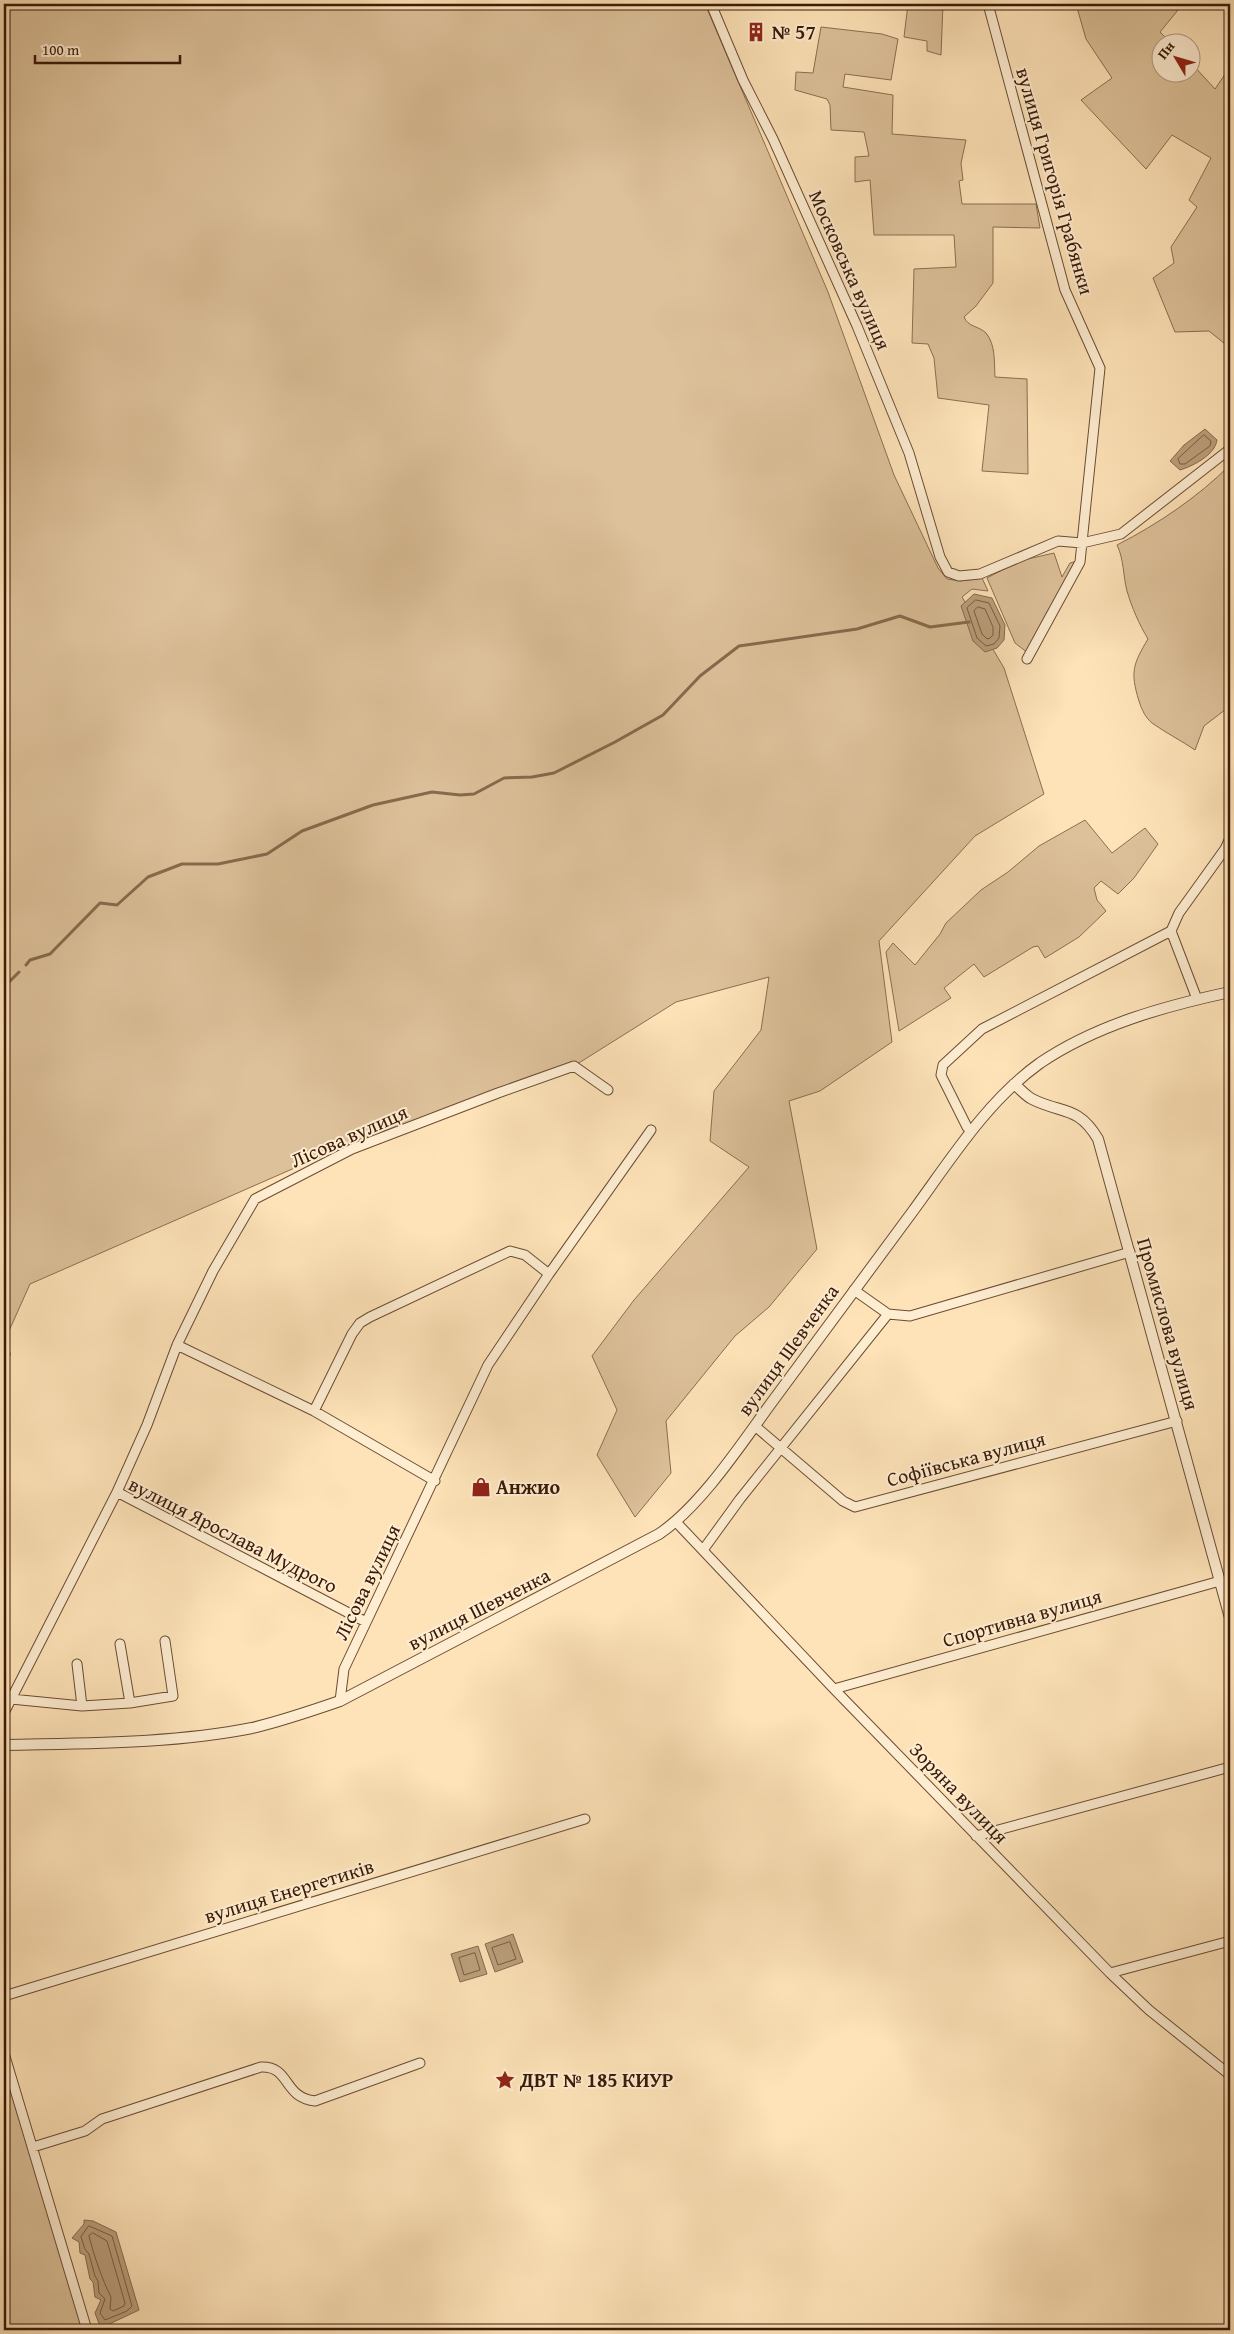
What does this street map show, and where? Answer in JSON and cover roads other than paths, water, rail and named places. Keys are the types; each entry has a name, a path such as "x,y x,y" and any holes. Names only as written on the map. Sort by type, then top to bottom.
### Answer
{"street":[{"name":"Московська вулиця","path":"711,4 743,80 773,139 856,326 909,453 940,557 948,572 959,576 980,574 1058,541 1082,543"},
{"name":"вулиця Григорія Грабянки","path":"988,4 1065,290 1100,368 1080,562 1027,659"},
{"path":"1082,543 1121,534 1230,449"},
{"path":"971,1131 967,1127 941,1075 943,1065 982,1029 1171,931 1179,913 1225,849 1230,838"},
{"path":"1171,931 1178,943 1197,999"},
{"name":"вулиця Шевченка","path":"4,1745 108,1742 200,1736 251,1728 288,1719 340,1700 522,1607 659,1534 676,1522 700,1496 755,1426 971,1131 1014,1084 1040,1064 1095,1033 1119,1023 1197,999 1230,992"},
{"name":"Лісова вулиця","path":"117,1492 147,1425 177,1345 213,1270 255,1199 352,1149 574,1066 608,1090"},
{"name":"Промислова вулиця","path":"1014,1084 1031,1098 1069,1112 1083,1120 1098,1139 1230,1618"},
{"name":"Лісова вулиця","path":"340,1700 344,1669 435,1481 488,1365 549,1274 651,1130"},
{"path":"314,1411 352,1334 360,1323 370,1316 510,1252 525,1255 549,1274"},
{"path":"854,1290 888,1314 910,1316 1130,1252"},
{"path":"703,1550 740,1499 888,1314"},
{"path":"177,1345 314,1411 435,1481"},
{"name":"Софіївська вулиця","path":"755,1426 842,1501 856,1507 1177,1421"},
{"name":"вулиця Ярослава Мудрого","path":"4,1713 117,1492 366,1622"},
{"name":"Зоряна вулиця","path":"676,1522 834,1689 1110,1973 1148,2010 1230,2075"},
{"name":"Спортивна вулиця","path":"834,1689 1220,1582"},
{"path":"11,1699 82,1706 130,1703 173,1696 166,1641"},
{"path":"120,1644 130,1703"},
{"path":"77,1664 82,1706"},
{"path":"976,1836 1230,1767"},
{"name":"вулиця Енергетиків","path":"4,1996 585,1819"},
{"path":"1110,1973 1230,1941"},
{"path":"4,2053 87,2330"},
{"path":"33,2147 85,2131 102,2119 261,2067 271,2066 279,2071 299,2097 315,2101 420,2063"}],"water":[{"path":"1205,429 1217,440 1212,450 1203,459 1180,470 1170,461 1184,445"},
{"path":"974,594 992,598 1005,625 1004,640 997,648 985,652 973,641 961,606"},
{"path":"513,1934 523,1962 495,1972 485,1944"},
{"path":"478,1946 487,1974 460,1982 451,1954"},
{"path":"84,2220 93,2221 116,2232 139,2310 105,2326 100,2326 95,2313 101,2300 95,2297 93,2282 90,2279 85,2255 80,2253 79,2242 72,2238 84,2224"}],"waterway":[{"path":"26,965 30,960 50,954 100,903 117,905 148,877 182,864 218,864 267,854 302,831 373,805 432,792 460,795 474,794 504,778 532,777 554,773 663,715 700,676 739,646 857,629 900,616 930,627 969,622"},
{"path":"9,982 19,972"}],"place":[{"name":"№ 57","path":"756,32"},
{"name":"Анжио","path":"481,1487"},
{"name":"ДВТ № 185 КИУР","path":"505,2080"}]}
